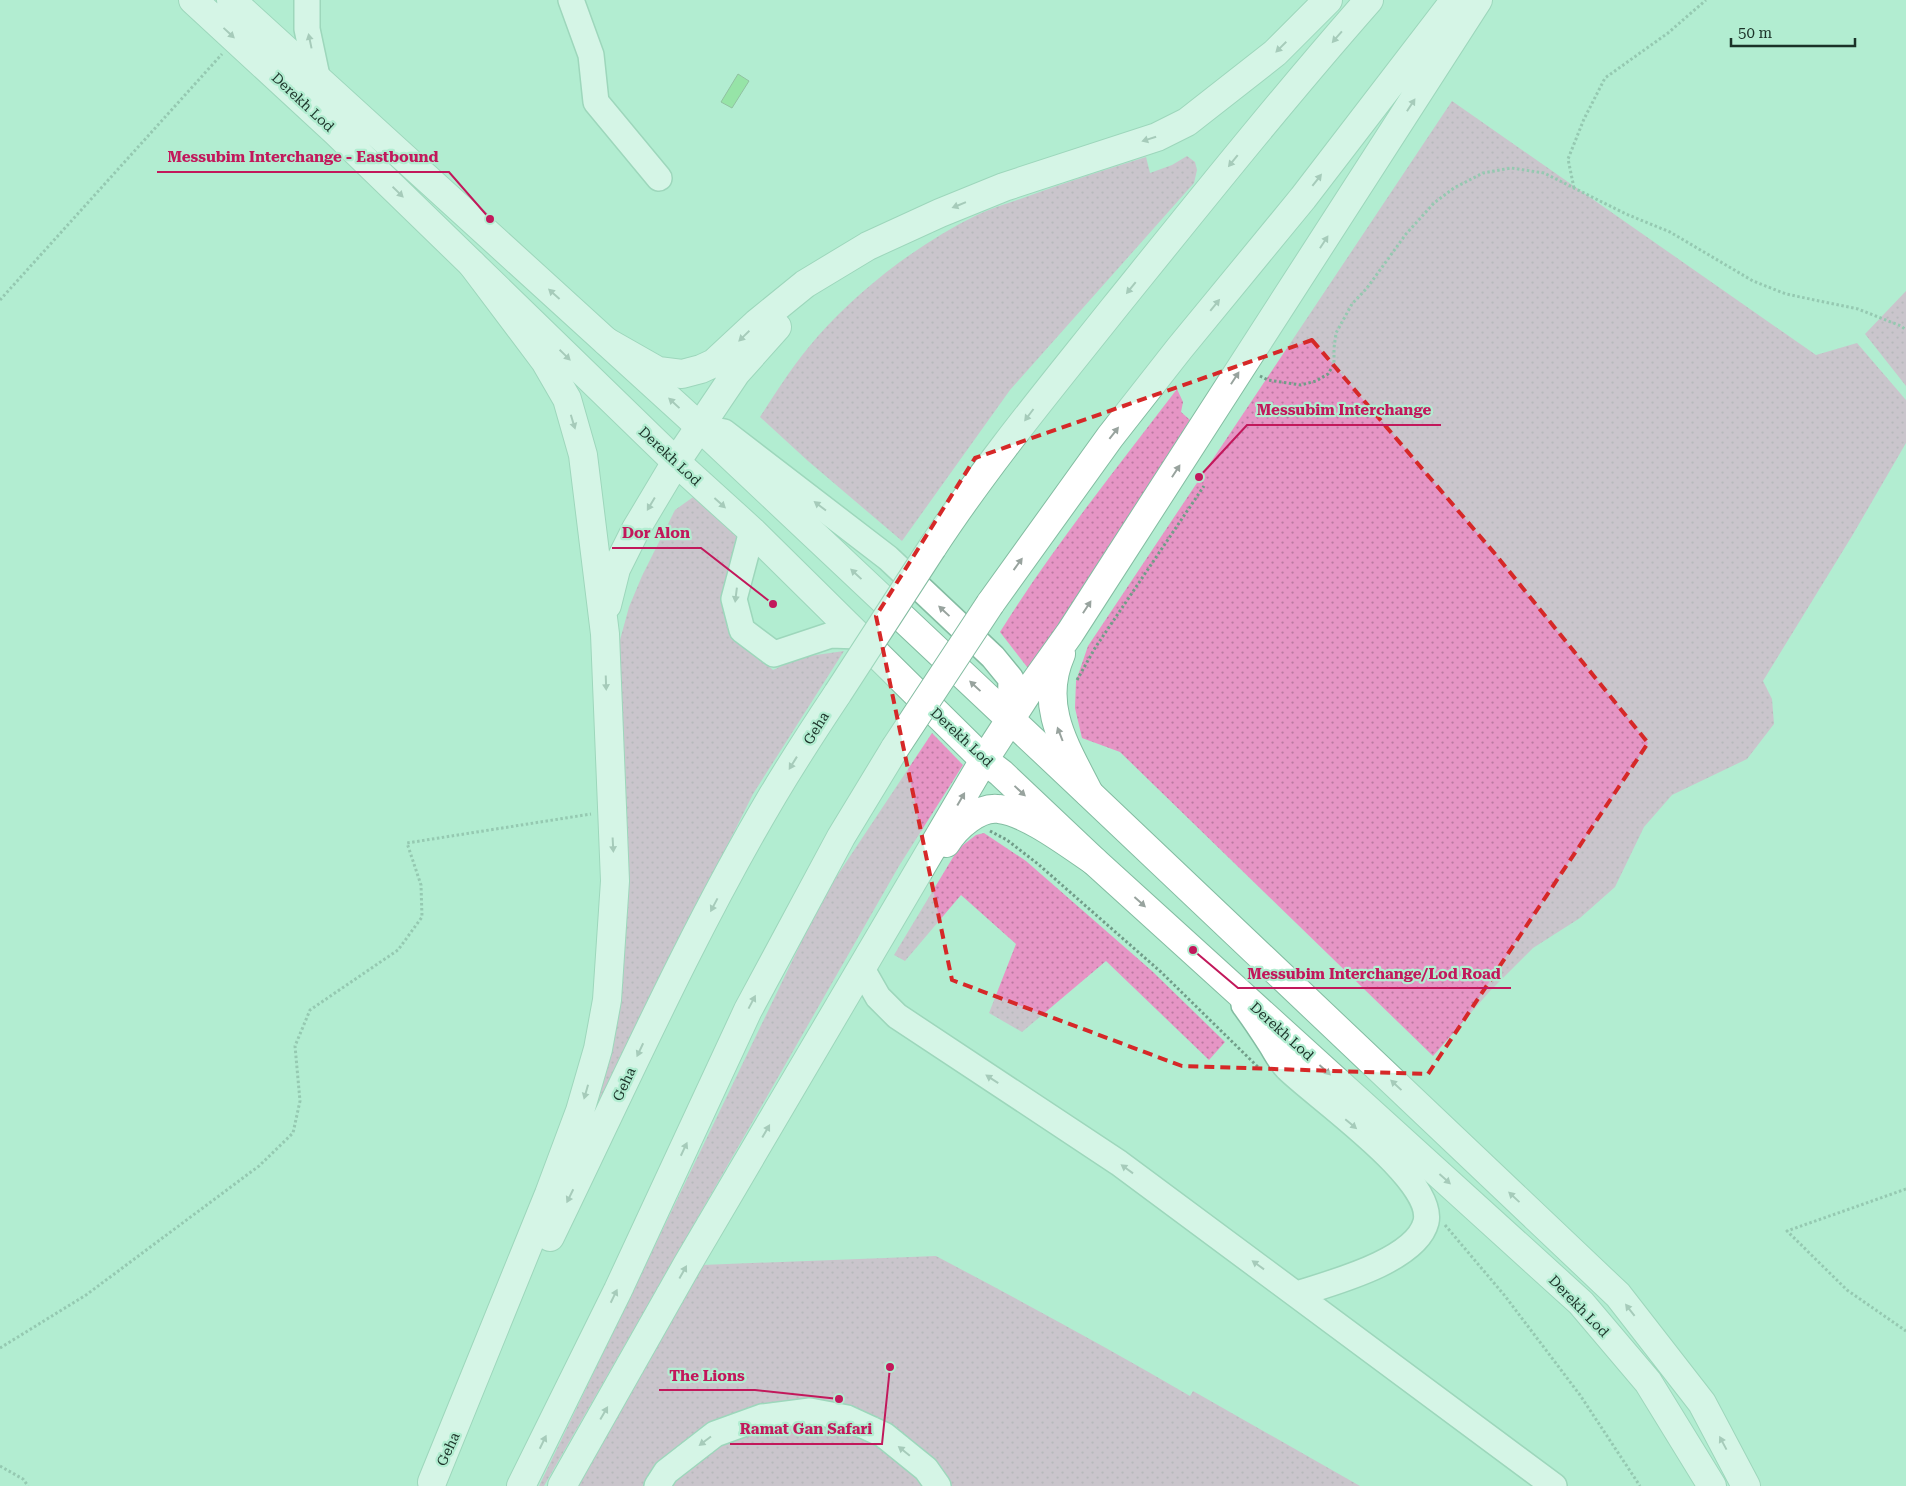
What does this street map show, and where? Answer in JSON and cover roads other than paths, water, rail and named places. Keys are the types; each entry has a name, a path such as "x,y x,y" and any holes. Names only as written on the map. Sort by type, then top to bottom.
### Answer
{"main road":[{"name":"Derekh Lod","path":"193,0 336,132 676,462 752,531 984,760 1001,773 1094,861 1581,1303 1648,1382 1712,1486"},
{"name":"Derekh Lod","path":"231,0 700,428 1089,793 1618,1295 1702,1403 1746,1486"},
{"path":"606,342 658,371 682,374 702,369 714,363 757,323 804,284 868,246 940,213 1004,187 1157,137 1187,122 1274,53 1328,0"},
{"name":"Geha","path":"431,1484 661,1005 774,794 956,510 1043,397 1250,139 1369,0"},
{"path":"521,1486 618,1290 748,1010 841,837 895,748 990,604 1115,430 1303,198 1455,0"},
{"path":"562,1486 687,1265 984,760 1070,633 1243,367 1478,0"},
{"path":"605,634 607,605 616,569 636,528 676,462 736,373 770,334 800,305 868,246"},
{"path":"431,1484 549,1194 580,1111 598,1049 607,1000 615,881 605,634 583,455 567,399 545,361 472,264"},
{"path":"1070,633 1056,666 1052,705 1058,732 1089,793"},
{"path":"812,1052 866,976 950,837 967,820 984,810 999,809 1030,820 1094,861"}],"street":[{"path":"307,0 307,30 318,81"},
{"path":"571,0 591,55 596,102 659,178"},
{"path":"752,531 734,599 742,630 774,654 831,636 858,636"},
{"path":"866,976 878,997 897,1016 1119,1163 1554,1486"},
{"path":"1229,982 1285,1066 1392,1158 1413,1184 1426,1214 1426,1222 1420,1234 1403,1250 1374,1268 1297,1294"},
{"path":"657,1486 666,1472 715,1434 762,1417 810,1411 847,1418 884,1435 926,1469 938,1486"}],"place":[{"name":"Messubim Interchange - Eastbound","path":"490,219"},
{"name":"Messubim Interchange","path":"1199,477"},
{"name":"Dor Alon","path":"773,604"},
{"name":"Messubim Interchange/Lod Road","path":"1193,950"},
{"name":"Ramat Gan Safari","path":"890,1367"},
{"name":"The Lions","path":"839,1399"}]}
